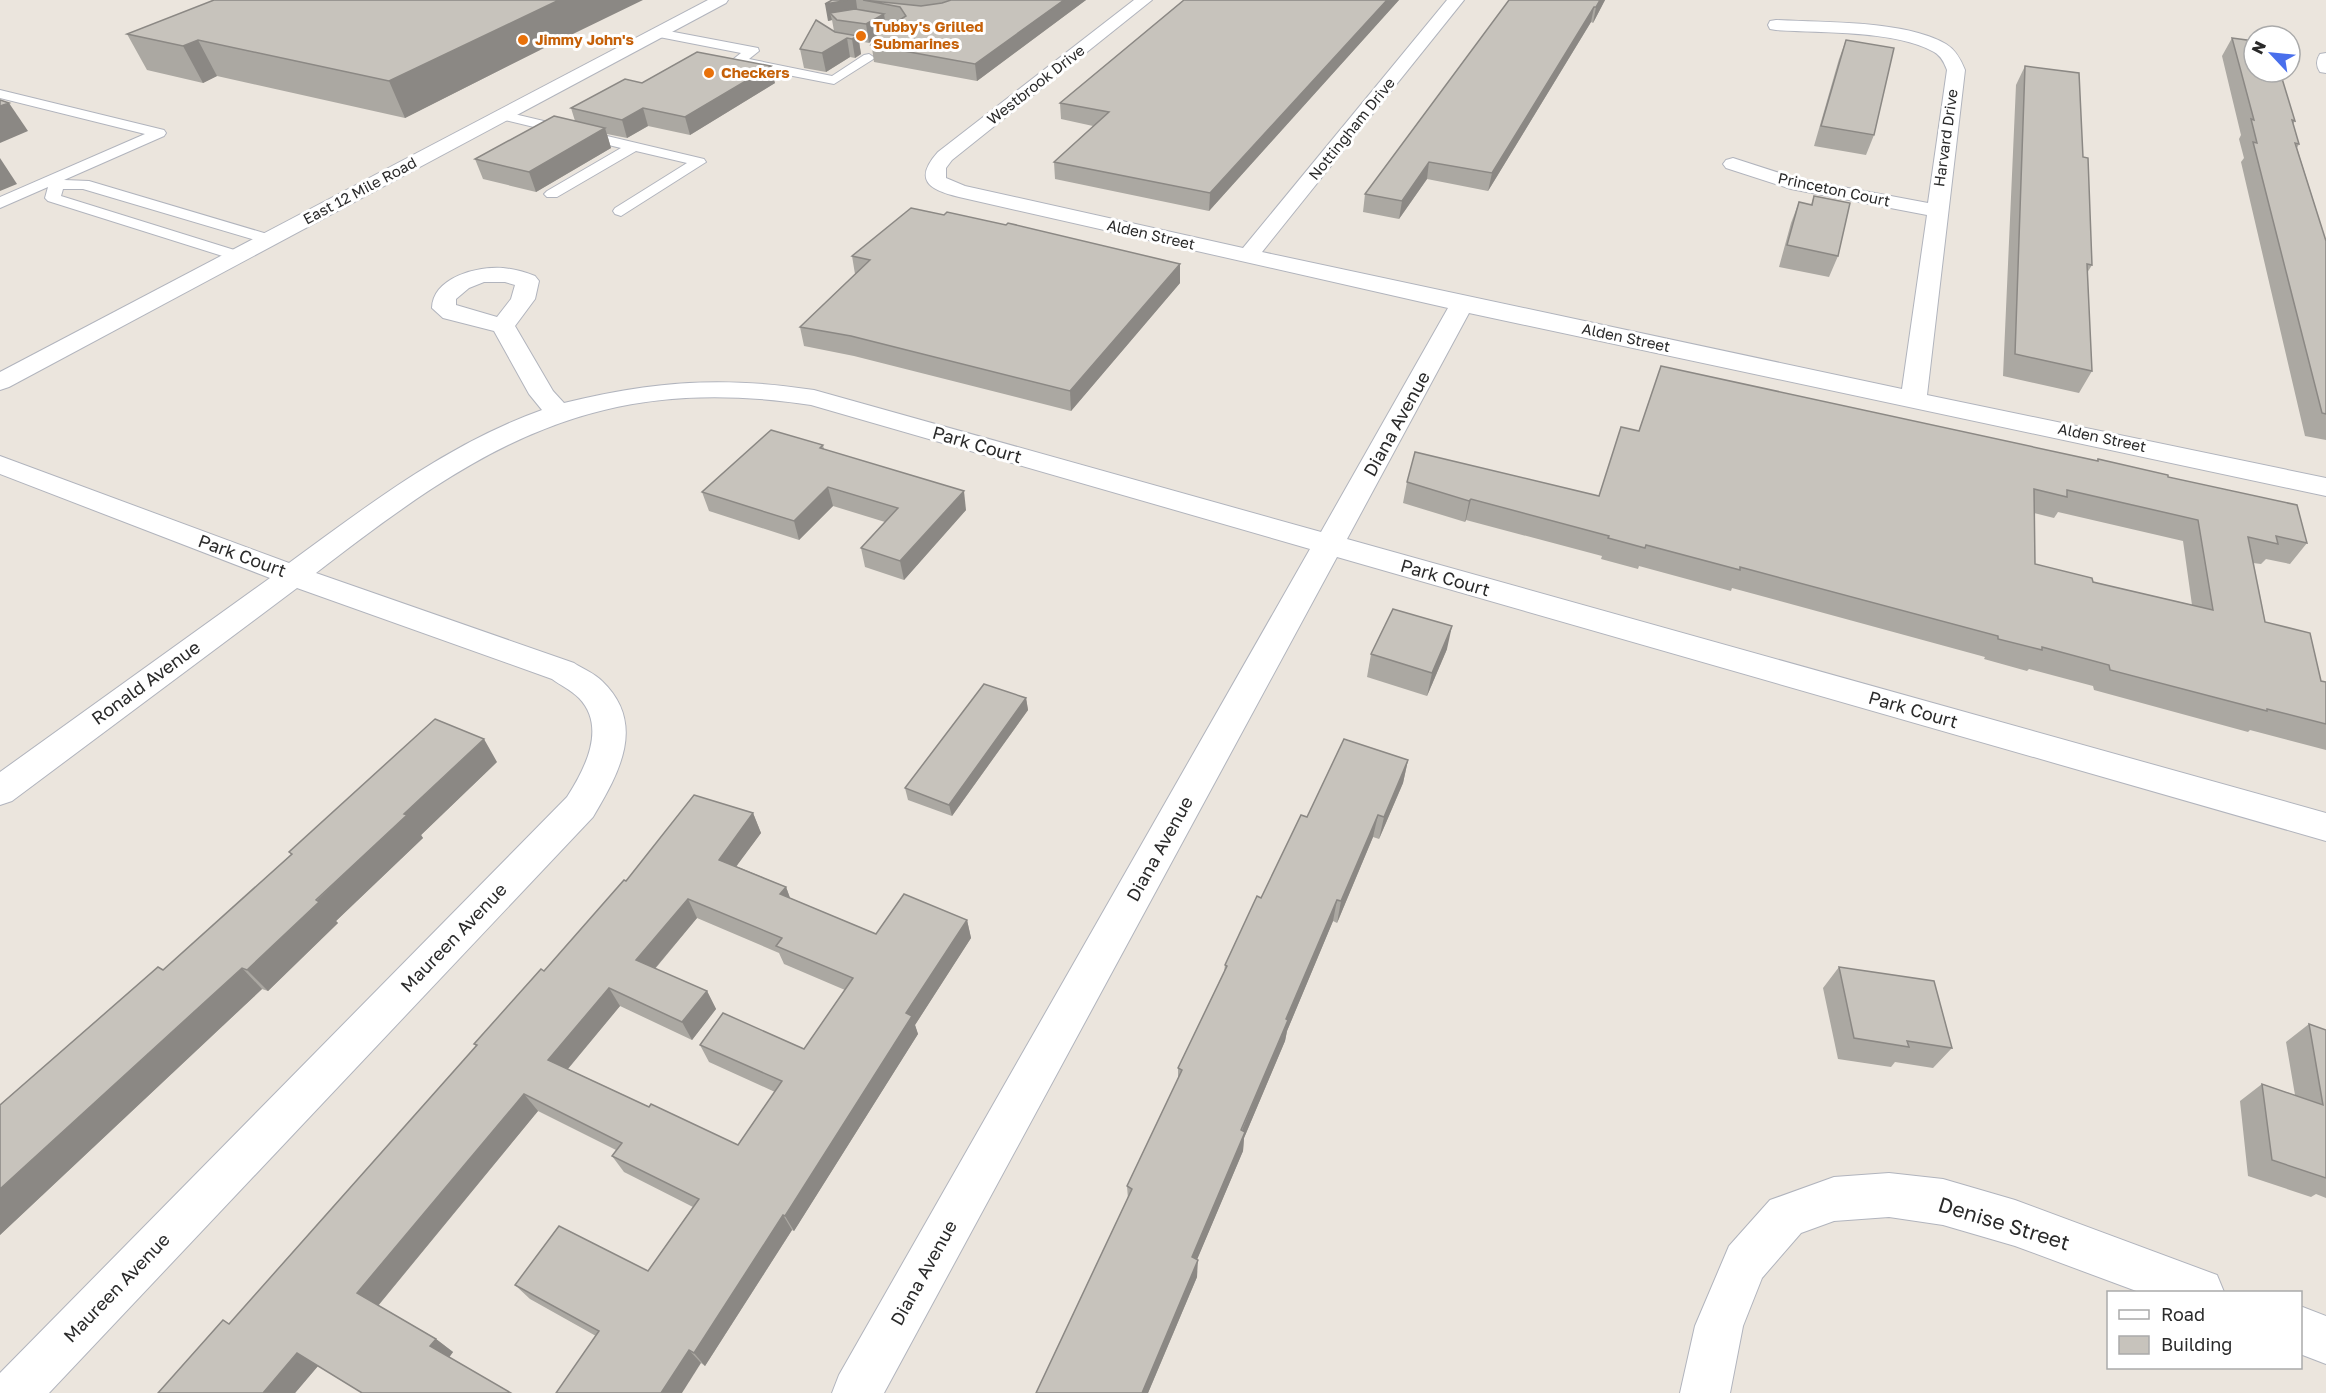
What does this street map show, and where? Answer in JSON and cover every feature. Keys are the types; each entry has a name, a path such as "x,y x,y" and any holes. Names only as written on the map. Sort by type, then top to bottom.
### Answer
{"street":[{"name":"East 12 Mile Road","path":"0,381 720,0"},
{"name":"Westbrook Drive","path":"934,175 936,167 945,156 1144,0"},
{"name":"Nottingham Drive","path":"1247,257 1456,0"},
{"name":"Harvard Drive","path":"1776,25 1868,32 1900,37 1940,48 1953,59 1956,70 1914,398"},
{"path":"2326,58 2326,68"},
{"name":"Princeton Court","path":"1733,164 1791,183 1937,211"},
{"name":"Alden Street","path":"934,175 937,182 959,191 1247,257 2326,487"},
{"name":"Diana Avenue","path":"857,1393 1462,304"},
{"path":"503,326 542,394 558,413"},
{"name":"Park Court","path":"0,464 292,576 462,457 497,438 558,413 602,401 653,392 736,387 778,391 814,399 2326,827"},
{"name":"Ronald Avenue","path":"0,791 292,576"},
{"name":"Maureen Avenue","path":"15,1393 580,807 604,764 612,733 605,708 591,689 562,671 292,576"},
{"name":"Denise Street","path":"1705,1393 1719,1326 1745,1262 1786,1216 1834,1199 1889,1195 1943,1202 2015,1223 2195,1291"},
{"path":"2302,1330 2326,1340"}],"lane":[{"path":"658,33 753,51 737,61 834,80 871,49 879,46"},
{"path":"0,94 159,133 51,184 0,203"},
{"path":"502,116 699,162 621,211"},
{"path":"552,194 633,147"},
{"path":"51,184 84,184 268,239"},
{"path":"51,184 53,198 238,256"}],"building":[{"path":"214,0 559,0 389,81 198,40 183,46 127,34"},
{"path":"832,0 849,0 825,4"},
{"path":"863,0 921,6 951,0 1064,0 975,64 871,45 875,41 871,38 906,16 900,7"},
{"path":"1184,0 1387,0 1210,193 1054,162 1109,112 1060,103"},
{"path":"1509,0 1600,0 1492,173 1429,162 1402,201 1365,194"},
{"path":"855,9 884,14 866,24 837,20 830,13"},
{"path":"816,20 835,32 858,36 852,39 847,38 822,53 800,49"},
{"path":"2232,38 2242,39 2242,75"},
{"path":"1846,40 1894,48 1874,135 1821,126"},
{"path":"697,52 771,66 685,117 643,108 622,120 571,108 625,79 642,83"},
{"path":"2025,66 2079,73 2083,157 2088,158 2092,265 2087,264 2092,371 2015,354"},
{"path":"2244,84 2284,84 2295,121 2292,120 2299,144 2295,143 2326,241 2326,414 2322,413 2253,142 2257,143 2251,119 2254,120"},
{"path":"0,100 9,103 0,106"},
{"path":"554,116 605,128 529,172 475,159"},
{"path":"1814,196 1850,203 1838,256 1787,245 1799,202 1812,205"},
{"path":"911,208 944,215 947,212 1006,225 1008,223 1180,264 1070,391 851,336 800,327 870,260 852,256"},
{"path":"1661,366 2098,461 2098,459 2297,505 2307,543 2276,536 2278,544 2248,537 2265,622 2310,633 2321,681 2326,682 2326,724 2110,670 2109,665 2042,647 2042,650 1998,639 1998,636 1740,567 1740,570 1646,545 1645,548 1608,538 1609,536 1471,499 1469,501 1407,482 1415,452 1599,496 1621,427 1639,431","holes":["2034,489 2067,497 2067,490 2198,520 2213,610 2093,582 2092,578 2035,564"]},
{"path":"771,430 823,445 820,448 964,491 900,561 861,548 898,508 828,487 794,521 702,492"},
{"path":"1393,609 1452,626 1432,673 1371,654"},
{"path":"984,684 1026,698 949,805 905,788"},
{"path":"435,719 484,739 404,814 407,815 316,900 319,902 247,970 242,968 0,1189 0,1105 158,967 163,970 292,854 289,852"},
{"path":"1344,739 1408,760 1384,817 1378,815 1341,901 1337,900 1286,1019 1288,1020 1241,1130 1245,1132 1192,1257 1198,1260 1142,1393 1036,1393 1132,1189 1127,1186 1182,1070 1178,1068 1227,966 1225,965 1257,896 1261,898 1301,815 1307,817"},
{"path":"694,795 753,813 719,860 786,887 780,894 876,934 904,894 967,920 906,1013 912,1016 785,1216 783,1215 694,1353 689,1350 661,1393 556,1393 599,1331 515,1285 559,1226 648,1271 699,1199 612,1156 622,1143 524,1094 357,1293 436,1339 430,1346 511,1393 362,1393 297,1353 263,1393 158,1393 223,1320 229,1324 477,1045 474,1044 541,969 544,971 624,880 626,881","holes":["688,899 782,938 776,946 853,978 804,1049 723,1013 700,1045 782,1081 738,1145 651,1104 649,1107 548,1060 609,988 682,1022 707,991 636,960"]},
{"path":"1839,967 1934,981 1952,1048 1907,1041 1909,1047 1854,1038"},
{"path":"2309,1024 2326,1030 2326,1178 2272,1160 2262,1084 2323,1105"}],"place":[{"name":"Tubby's Grilled Submarines","path":"861,36"},
{"name":"Jimmy John's","path":"523,40"},
{"name":"Checkers","path":"709,73"}]}
